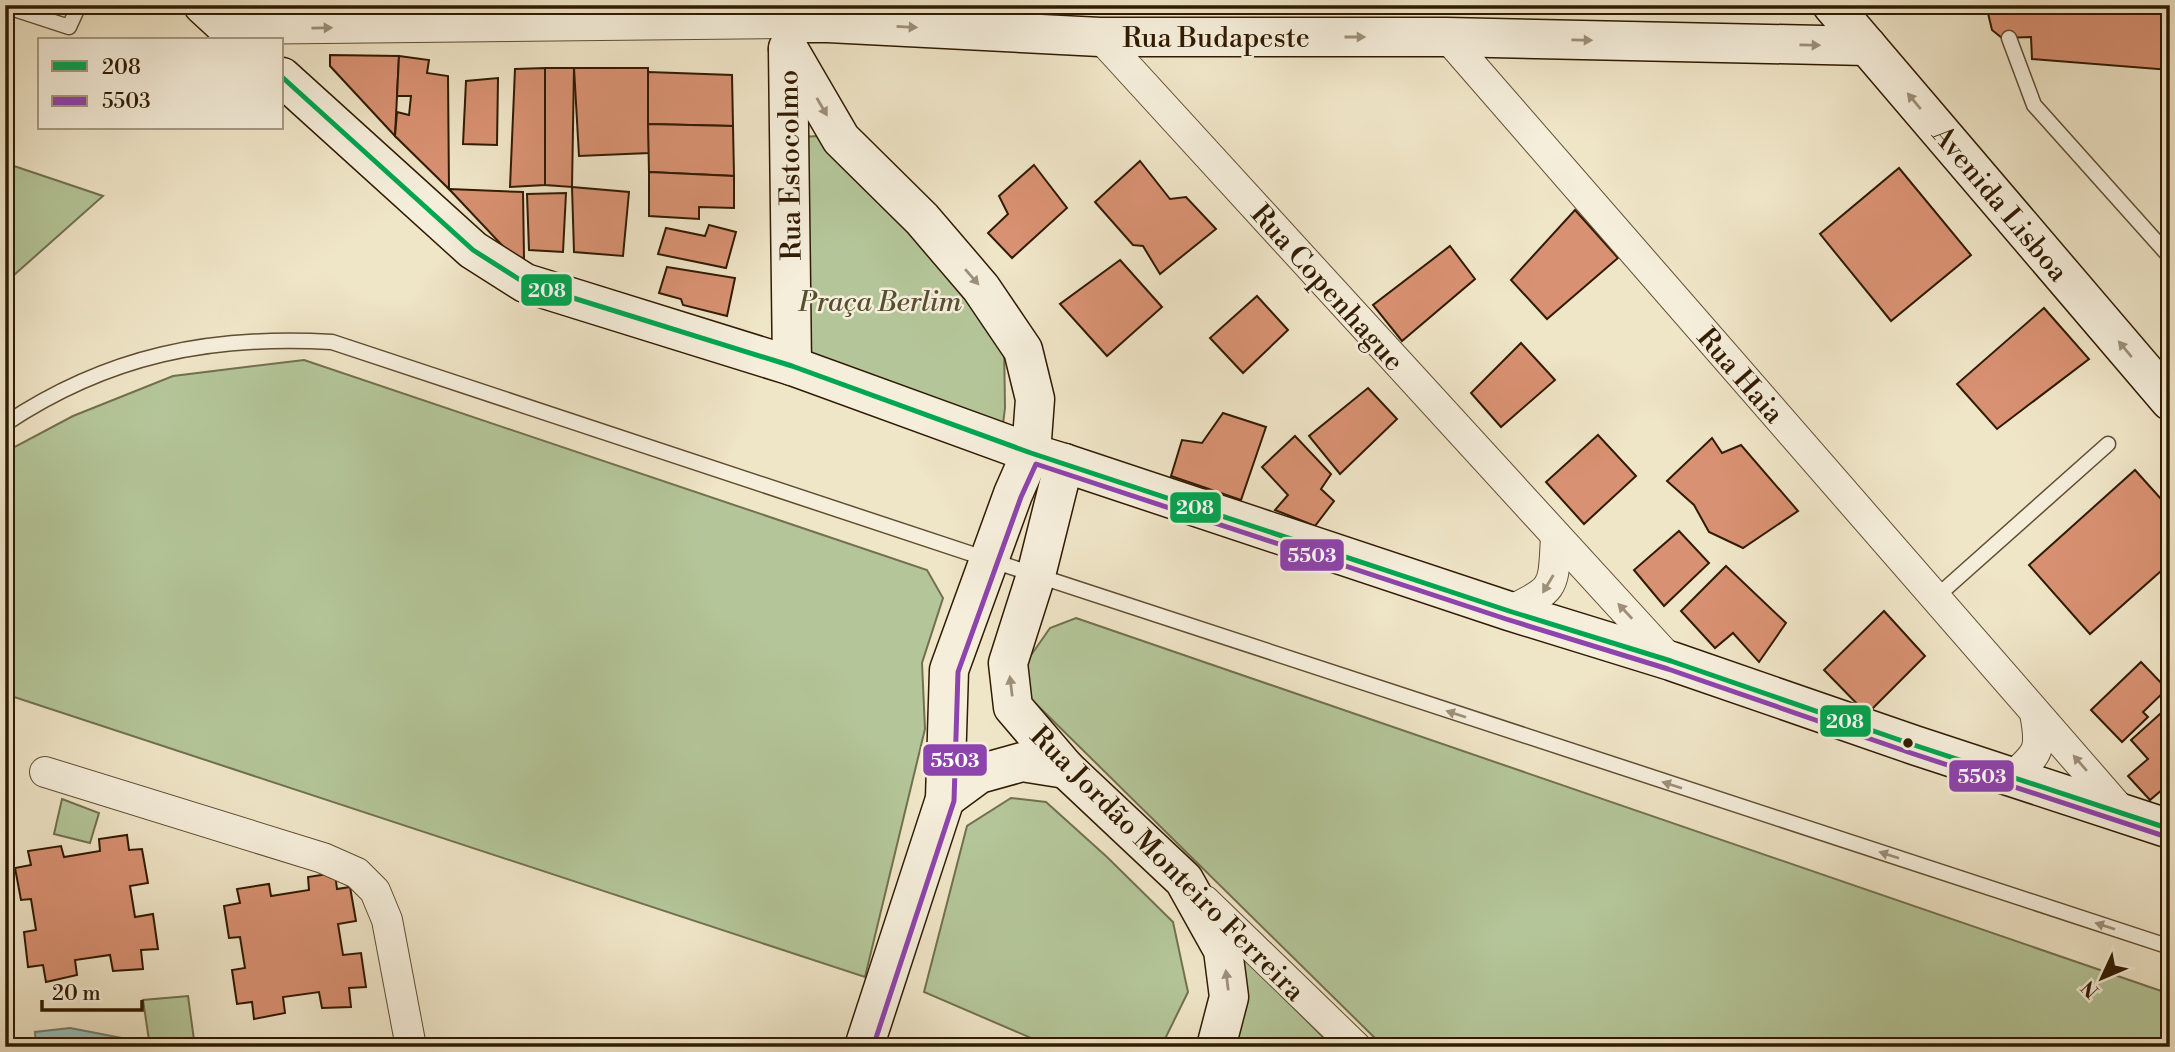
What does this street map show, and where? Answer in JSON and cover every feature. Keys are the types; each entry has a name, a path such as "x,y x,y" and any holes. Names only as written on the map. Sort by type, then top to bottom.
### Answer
{"street":[{"name":"Avenida Lisboa","path":"1832,5 2170,401"},
{"path":"1867,46 1870,5"},
{"name":"Rua Budapeste","path":"224,25 828,23 1100,37 1447,37 1867,46"},
{"path":"789,25 841,139 922,219 981,288 1023,350 1047,458"},
{"name":"Rua Estocolmo","path":"789,25 792,366"},
{"name":"Rua Copenhague","path":"1100,37 1671,661"},
{"name":"Rua Haia","path":"1447,37 2124,814"},
{"path":"284,79 473,250 525,283 792,366 1047,458 1509,611 1671,661 2170,830"},
{"path":"864,1047 946,799 949,670 1013,494 1047,458"},
{"name":"Rua Jordão Monteiro Ferreira","path":"1047,458 1036,575 1008,663 1013,708 1066,769 1356,1047"},
{"path":"1509,611 1543,593 1553,579 1556,537"},
{"path":"2012,777 2033,758 2040,737 2035,713"},
{"path":"946,799 979,774 1022,762 1066,769"},
{"path":"45,772 323,858 357,873 375,891 387,920 411,1047"},
{"path":"1184,880 1223,950 1229,997 1216,1047"}],"lane":[{"path":"5,6 69,27 79,5"},
{"path":"2009,38 2034,105 2170,257"},
{"path":"5,424 67,387 152,356 197,346 242,341 287,339 332,342 2170,947"},
{"path":"1935,598 2108,444"}],"green space":[{"name":"Praça Berlim","path":"819,136 902,208 1004,340 1005,408 1002,432 801,358 799,137"},
{"path":"5,163 103,196 5,283"},
{"path":"304,360 927,570 943,598 922,663 925,729 865,977 5,694 5,452 73,416 173,376"},
{"path":"1076,618 2170,994 2170,1047 1384,1047 1030,698 1027,661 1050,628"},
{"path":"1011,798 1046,802 1173,922 1188,992 1159,1047 1052,1047 924,992 967,826"},
{"path":"62,799 99,813 90,843 54,834"},
{"path":"1235,949 1333,1047 1236,1047"},
{"path":"188,996 195,1047 150,1047 143,1000"}],"water":[{"path":"70,1028 138,1041 138,1047 36,1047 35,1032"}],"building":[{"path":"1986,5 2170,5 2170,70 2032,59 2031,37 2002,38 1992,30"},
{"path":"330,55 399,56 395,136 330,66"},
{"path":"399,56 429,60 427,73 448,76 449,189 395,136 397,112 409,115 411,96 397,96"},
{"path":"545,68 574,68 572,187 545,185"},
{"path":"545,68 545,185 510,187 515,69"},
{"path":"574,68 648,68 649,153 579,156"},
{"path":"648,72 732,75 733,126 648,124"},
{"path":"498,78 497,145 463,144 466,81"},
{"path":"648,124 733,126 734,176 649,172"},
{"path":"1140,161 1170,199 1186,197 1216,229 1160,274 1143,246 1133,245 1095,202"},
{"path":"1034,165 1067,208 1012,258 988,233 1008,214 999,196"},
{"path":"1899,168 1971,255 1891,321 1820,234"},
{"path":"649,172 734,176 734,208 699,207 699,219 649,216"},
{"path":"572,187 629,192 623,256 574,252"},
{"path":"449,189 523,192 524,258 513,257"},
{"path":"566,193 563,252 529,250 527,194"},
{"path":"1575,210 1618,258 1547,319 1511,280"},
{"path":"709,225 736,232 726,268 658,254 666,228 705,236"},
{"path":"1450,246 1475,279 1402,341 1373,305"},
{"path":"1120,260 1162,307 1107,356 1060,304"},
{"path":"667,267 735,278 727,316 683,305 681,299 659,293"},
{"path":"1257,296 1288,330 1243,373 1210,338"},
{"path":"2044,308 2089,359 1997,429 1957,384"},
{"path":"1521,343 1555,380 1501,427 1471,393"},
{"path":"1368,388 1397,419 1340,474 1309,436"},
{"path":"1223,413 1266,427 1241,500 1171,476 1182,440 1202,443"},
{"path":"1598,435 1636,476 1584,524 1546,482"},
{"path":"1295,436 1331,474 1321,489 1334,501 1315,526 1275,510 1288,495 1262,467"},
{"path":"1712,438 1722,453 1741,445 1798,511 1743,548 1709,532 1694,505 1667,481"},
{"path":"2135,470 2170,509 2170,563 2090,634 2029,565"},
{"path":"1679,531 1709,563 1664,606 1634,570"},
{"path":"1726,566 1786,623 1759,662 1733,633 1715,648 1681,611"},
{"path":"1884,611 1925,656 1867,714 1824,670"},
{"path":"2141,662 2167,689 2143,712 2148,717 2122,742 2091,710"},
{"path":"2170,705 2170,783 2150,800 2128,776 2148,759 2131,740"},
{"path":"127,835 129,850 142,849 148,883 130,886 135,917 153,914 158,949 141,950 143,969 113,971 110,955 75,960 77,975 46,982 43,965 28,967 24,932 36,930 31,899 21,900 15,868 31,865 28,851 61,846 64,857 100,851 99,839"},
{"path":"335,873 337,889 350,887 356,921 338,924 343,955 361,953 366,987 349,988 351,1007 322,1008 319,992 283,997 285,1013 254,1019 252,1002 237,1004 232,970 245,968 240,937 229,938 224,906 240,903 237,889 269,884 271,896 309,890 308,877"}],"transit line":[{"name":"208","path":"284,79 473,250 525,283 792,366 1031,453 1509,611 1671,661 2170,829"},
{"name":"5503","path":"873,1047 954,801 958,672 1021,497 1036,464 1506,619 1668,669 2167,837"}]}
